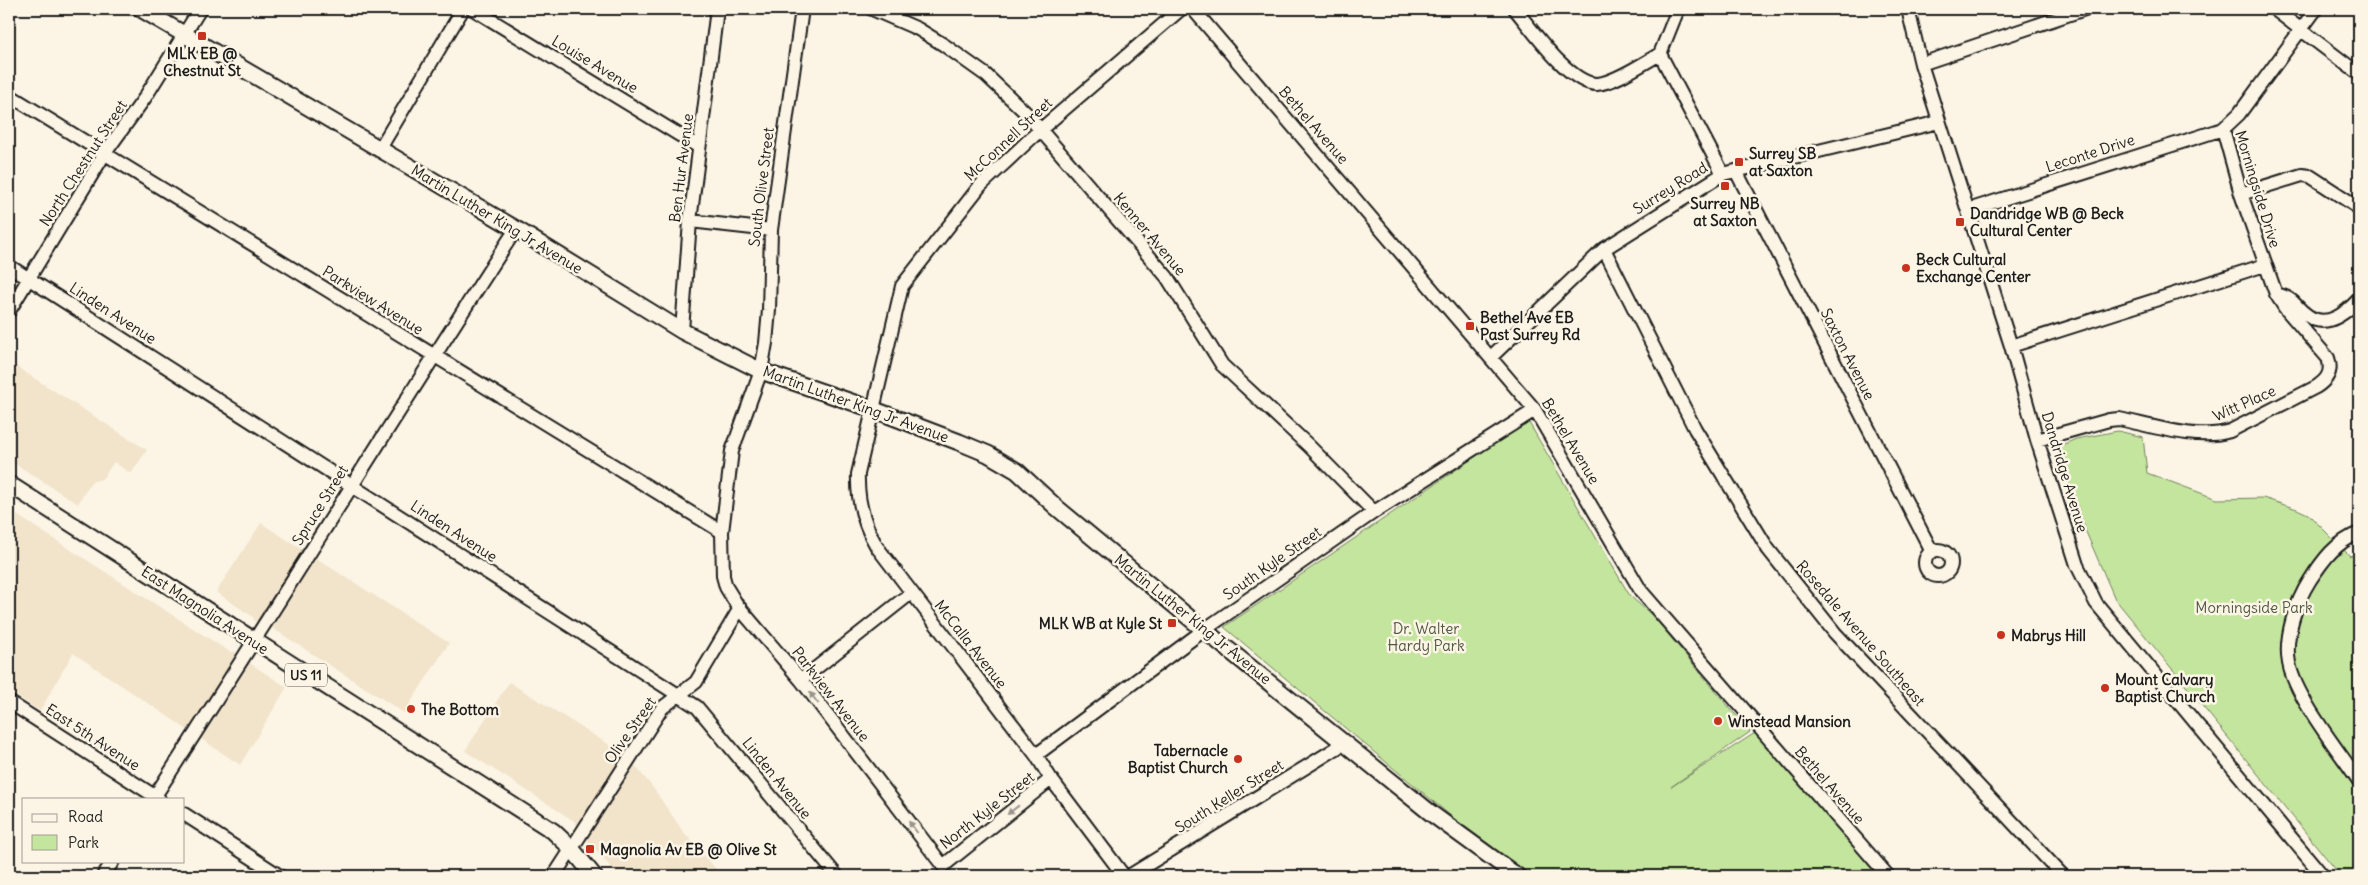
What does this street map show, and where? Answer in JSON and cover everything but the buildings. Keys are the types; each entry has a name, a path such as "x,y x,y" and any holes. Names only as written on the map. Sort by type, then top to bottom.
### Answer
{"main road":[{"name":"Martin Luther King Jr Avenue","path":"142,9 516,229 682,331 761,370 872,409 988,454 1017,471 1056,507 1204,630 1432,814 1517,876"},
{"name":"East Magnolia Avenue","path":"9,484 553,831 571,848 594,876"}],"street":[{"name":"North Chestnut Street","path":"9,311 105,153 144,99 186,35 200,9"},
{"path":"380,150 463,9"},
{"name":"Louise Avenue","path":"473,9 487,13 699,147"},
{"name":"Ben Hur Avenue","path":"682,331 690,220 717,9"},
{"name":"South Olive Street","path":"761,370 769,310 771,230 802,9"},
{"name":"Kenner Avenue","path":"872,9 918,29 965,59 1006,93 1167,277 1222,365 1309,446 1374,512"},
{"name":"McConnell Street","path":"872,409 902,286 980,186 1040,130 1181,9"},
{"name":"Bethel Avenue","path":"1193,9 1535,410 1641,591 1888,876"},
{"path":"1515,9 1570,72 1596,84 1608,81 1660,54 1678,9"},
{"name":"Dandridge Avenue","path":"1908,9 1921,64 2011,346 2037,440 2076,565 2096,603 2322,876"},
{"path":"1921,64 2051,14 2085,9"},
{"path":"2274,9 2359,74"},
{"name":"Morningside Drive","path":"2011,346 2265,265 2223,128 2239,114 2302,31 2316,9"},
{"name":"Saxton Avenue","path":"1660,54 1729,173 1932,552"},
{"name":"Parkview Avenue","path":"9,95 722,532"},
{"name":"Surrey Road","path":"1491,357 1604,249 1729,173 1939,122"},
{"name":"Leconte Drive","path":"1968,210 2223,128"},
{"path":"2242,194 2302,175 2310,176 2359,208"},
{"path":"690,220 771,230"},
{"name":"Spruce Street","path":"156,798 351,484 516,229"},
{"name":"Rosedale Avenue Southeast","path":"1604,249 1696,429 1768,549 1836,633 2064,876"},
{"name":"Witt Place","path":"2037,440 2092,424 2119,419 2202,435 2217,435 2230,431 2316,387 2327,378 2330,372 2328,358 2284,308 2276,294 2265,265"},
{"name":"Linden Avenue","path":"9,266 697,707 709,719 837,876"},
{"path":"2276,294 2290,298 2309,317 2319,321 2331,320 2340,316 2359,299"},
{"name":"Parkview Avenue","path":"761,370 732,451 722,532 723,576 731,596 740,608 801,680 943,866"},
{"name":"McCalla Avenue","path":"872,409 860,459 858,492 872,539 911,593 1036,755 1051,779 1124,876"},
{"name":"South Kyle Street","path":"1036,755 1204,630 1374,512 1535,410"},
{"path":"2359,533 2339,545 2325,557 2306,587 2288,638 2289,663 2294,681 2359,781"},
{"path":"801,680 911,593"},
{"name":"Olive Street","path":"554,876 662,708 696,682 740,608"},
{"name":"East 5th Avenue","path":"9,702 156,798"},
{"name":"South Keller Street","path":"1129,876 1345,743"},
{"name":"North Kyle Street","path":"943,866 1051,779"},
{"path":"185,815 280,876"},
{"path":"103,876 112,862"}],"shaded area":[{"path":"9,362 147,450 131,474 114,462 102,479 91,482 78,504 9,460"},
{"path":"9,510 230,652 233,651 250,660 251,664 287,687 240,765 73,653 40,711 9,691"},
{"path":"261,523 449,643 404,713 272,628 254,620 253,617 216,592"},
{"path":"509,682 608,744 633,763 654,789 682,830 722,876 618,876 574,821 465,751"}],"green space":[{"name":"Dr. Walter Hardy Park","path":"1528,421 1630,596 1652,615 1750,732 1671,787 1755,733 1888,876 1532,876 1452,817 1224,627"},
{"name":"Morningside Park","path":"2118,431 2143,437 2147,473 2217,499 2263,498 2297,509 2308,514 2350,556 2359,552 2359,876 2341,876 2115,599 2086,532 2057,447 2076,439"}],"place":[{"name":"MLK EB @ Chestnut St","path":"202,36"},
{"name":"Surrey SB at Saxton","path":"1739,162"},
{"name":"Surrey NB at Saxton","path":"1725,186"},
{"name":"Dandridge WB @ Beck Cultural Center","path":"1960,222"},
{"name":"Beck Cultural Exchange Center","path":"1906,268"},
{"name":"Bethel Ave EB Past Surrey Rd","path":"1470,326"},
{"name":"MLK WB at Kyle St","path":"1172,623"},
{"name":"Mabrys Hill","path":"2001,635"},
{"name":"Mount Calvary Baptist Church","path":"2105,688"},
{"name":"The Bottom","path":"411,709"},
{"name":"Winstead Mansion","path":"1718,721"},
{"name":"Tabernacle Baptist Church","path":"1238,759"},
{"name":"Magnolia Av EB @ Olive St","path":"590,849"}]}
